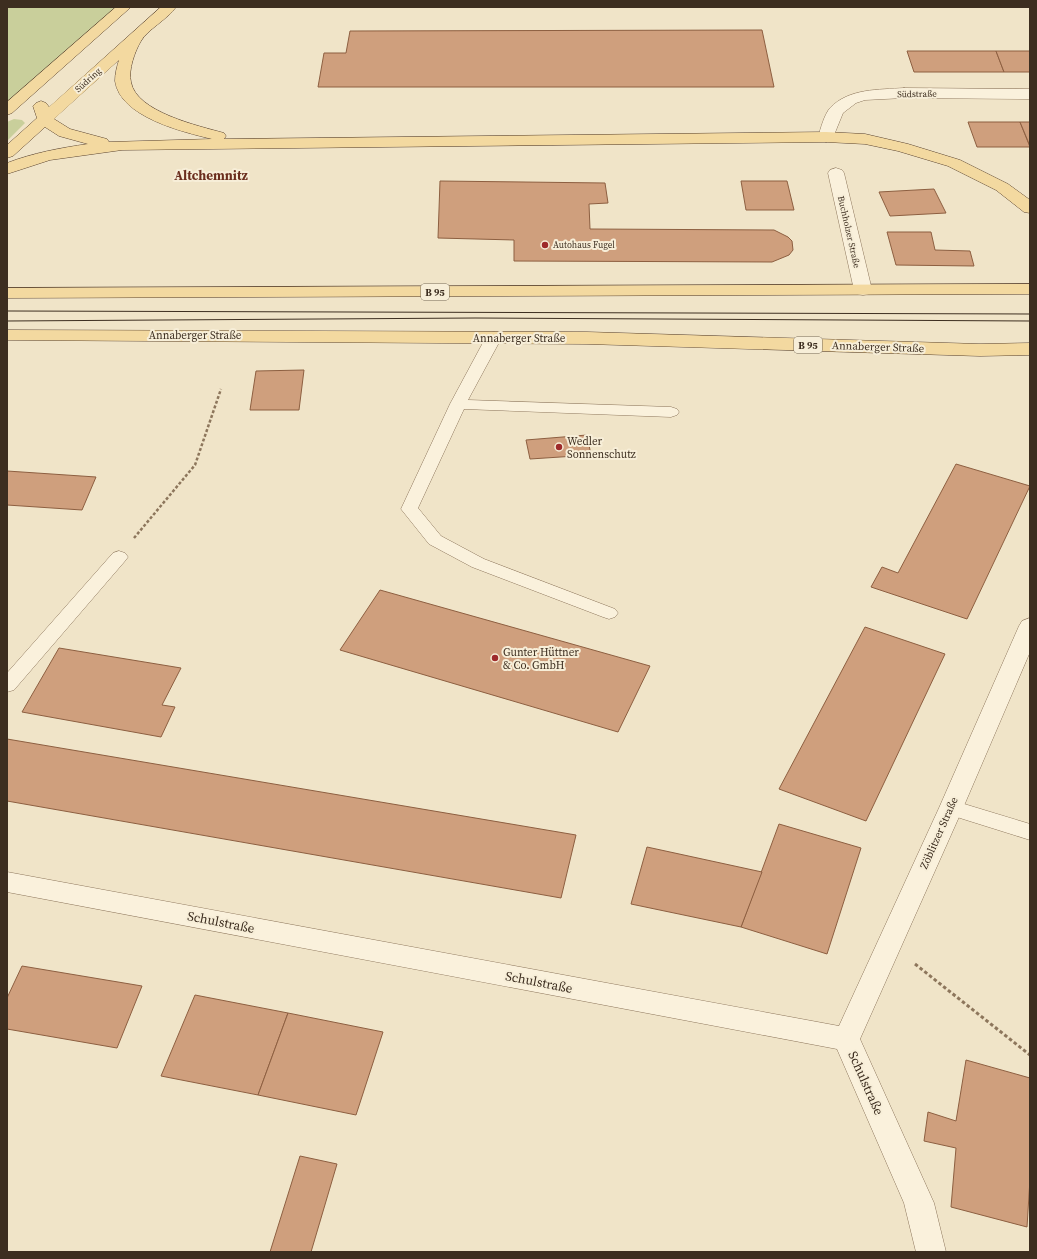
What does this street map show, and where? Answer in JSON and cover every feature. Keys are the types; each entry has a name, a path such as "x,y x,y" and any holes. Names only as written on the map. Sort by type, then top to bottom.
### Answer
{"main road":[{"path":"7,110 124,7"},
{"name":"Südring","path":"7,153 169,7"},
{"path":"135,38 123,73 124,84 129,95 139,105 166,121 183,127 249,143"},
{"path":"66,59 41,103 45,118 62,132 122,145"},
{"path":"7,169 28,161 62,152 122,145 826,138 865,139 902,147 954,162 1002,187 1030,208"},
{"name":"B 95","path":"7,293 1030,289"},
{"name":"Annaberger Straße","path":"7,334 602,338 980,350 1030,349"}],"street":[{"name":"Südstraße","path":"826,138 836,111 851,100 863,96 904,93 1030,94"},
{"name":"Buchholzer Straße","path":"836,173 863,290"},
{"name":"Zöblitzer Straße","path":"846,1039 951,808 1030,626"},
{"name":"Schulstraße","path":"7,882 846,1039 919,1203 931,1252"}],"lane":[{"path":"494,337 458,404 410,509 435,540 478,563 609,613"},
{"path":"458,404 670,412"},
{"path":"7,685 119,557"},
{"path":"951,808 1030,832"}],"path":[{"path":"119,557 195,465 221,389"},
{"path":"889,944 1030,1055"}],"green space":[{"path":"7,7 124,7 7,110"},
{"path":"14,119 22,120 25,123 7,141 7,122"}],"building":[{"path":"762,30 774,87 318,87 324,53 346,53 350,31"},
{"path":"907,51 996,51 1004,72 914,72"},
{"path":"996,51 1030,51 1030,72 1004,72"},
{"path":"968,122 1020,122 1030,147 977,147"},
{"path":"1020,122 1030,122 1030,146"},
{"path":"440,181 605,183 608,203 589,204 590,229 774,230 788,237 792,241 793,250 789,255 772,262 514,261 514,240 438,238"},
{"path":"741,181 787,181 794,210 746,210"},
{"path":"934,189 946,213 890,216 879,192"},
{"path":"887,232 931,232 935,250 970,251 974,266 896,265"},
{"path":"304,370 299,410 250,410 256,371"},
{"name":"Wedler Sonnenschutz","path":"587,435 591,455 530,459 526,440"},
{"path":"956,464 1030,486 967,619 871,587 882,567 898,573"},
{"path":"7,471 96,477 82,510 7,505"},
{"name":"Gunter Hüttner & Co. GmbH","path":"380,590 650,666 618,732 340,650"},
{"path":"865,627 945,654 866,821 779,789"},
{"path":"59,648 181,668 162,705 175,707 161,737 22,712"},
{"path":"7,739 576,835 561,898 7,801"},
{"path":"779,824 861,848 827,954 741,927"},
{"path":"647,847 762,872 741,927 631,904"},
{"path":"22,966 142,986 117,1048 7,1029 7,998"},
{"path":"195,995 288,1013 258,1095 161,1076"},
{"path":"288,1013 383,1032 356,1115 258,1095"},
{"path":"966,1060 1030,1078 1030,1179 1027,1227 951,1207 956,1148 924,1141 928,1112 956,1121"},
{"path":"300,1156 337,1164 311,1252 270,1252"}],"tram line":[{"path":"7,311 1030,314"},
{"path":"7,321 475,318 1030,321"}],"place":[{"name":"Autohaus Fugel","path":"545,245"},
{"name":"Wedler Sonnenschutz","path":"559,447"},
{"name":"Gunter Hüttner & Co. GmbH","path":"495,658"}],"district":[{"name":"Altchemnitz","path":"211,175"}]}
